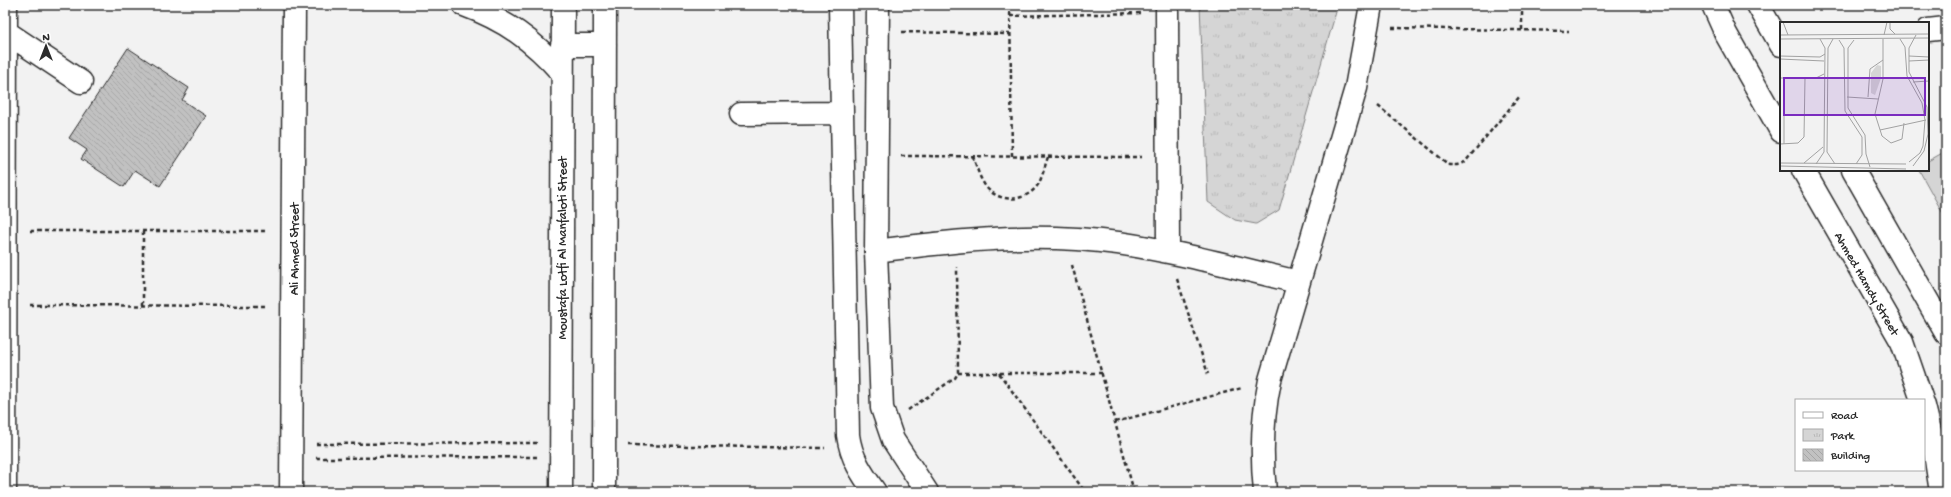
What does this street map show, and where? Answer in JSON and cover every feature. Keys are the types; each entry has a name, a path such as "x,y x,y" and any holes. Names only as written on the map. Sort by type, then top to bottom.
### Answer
{"street":[{"path":"6,5 6,492"},
{"name":"Ali Ahmed Street","path":"291,492 294,5"},
{"path":"464,5 497,19 521,34 543,52 562,72"},
{"name":"Moustafa Lotfi Al Manfaloti Street","path":"561,492 563,5"},
{"path":"604,492 605,5"},
{"path":"840,5 845,280 850,448 861,472 875,492"},
{"path":"878,5 876,250 882,408 887,425 900,454 927,492"},
{"path":"1265,492 1261,436 1264,408 1270,380 1356,88 1371,5"},
{"path":"1713,5 1726,34 1780,129"},
{"path":"1758,5 1780,43"},
{"path":"1167,8 1168,251"},
{"path":"1929,30 1946,28"},
{"path":"6,32 81,82"},
{"path":"562,45 605,45"},
{"path":"741,114 842,113"},
{"name":"Ahmed Hamdy Street","path":"1804,171 1902,342 1922,399"},
{"path":"1854,171 1946,333"},
{"path":"876,250 957,240 1011,237 1065,239 1116,243 1168,251 1298,282"},
{"path":"845,280 877,279"},
{"path":"1925,410 1934,447 1941,492"}],"path":[{"path":"1010,5 1012,156"},
{"path":"1522,5 1522,30"},
{"path":"1010,16 1167,8"},
{"path":"1368,28 1568,31"},
{"path":"878,32 1010,34"},
{"path":"1356,88 1448,165 1458,165 1465,162 1520,96"},
{"path":"877,155 1168,157"},
{"path":"972,156 986,187 996,194 1008,199 1020,198 1031,192 1039,183 1048,156"},
{"path":"6,231 293,231"},
{"path":"143,231 143,305"},
{"path":"1065,239 1134,492"},
{"path":"887,425 955,378 958,373 957,240"},
{"path":"1168,251 1208,374"},
{"path":"6,305 292,306"},
{"path":"958,373 1102,373"},
{"path":"999,373 1085,492"},
{"path":"1115,422 1270,380"},
{"path":"604,445 850,448"},
{"path":"292,451 561,450"},
{"path":"292,451 561,450"}],"green space":[{"path":"1200,5 1338,5 1279,210 1256,224 1235,220 1208,202"},
{"path":"1946,151 1946,219 1920,171 1929,171 1929,160"}],"building":[{"path":"128,48 189,88 182,100 206,116 160,186 135,170 124,187 81,159 87,150 69,138"}]}
